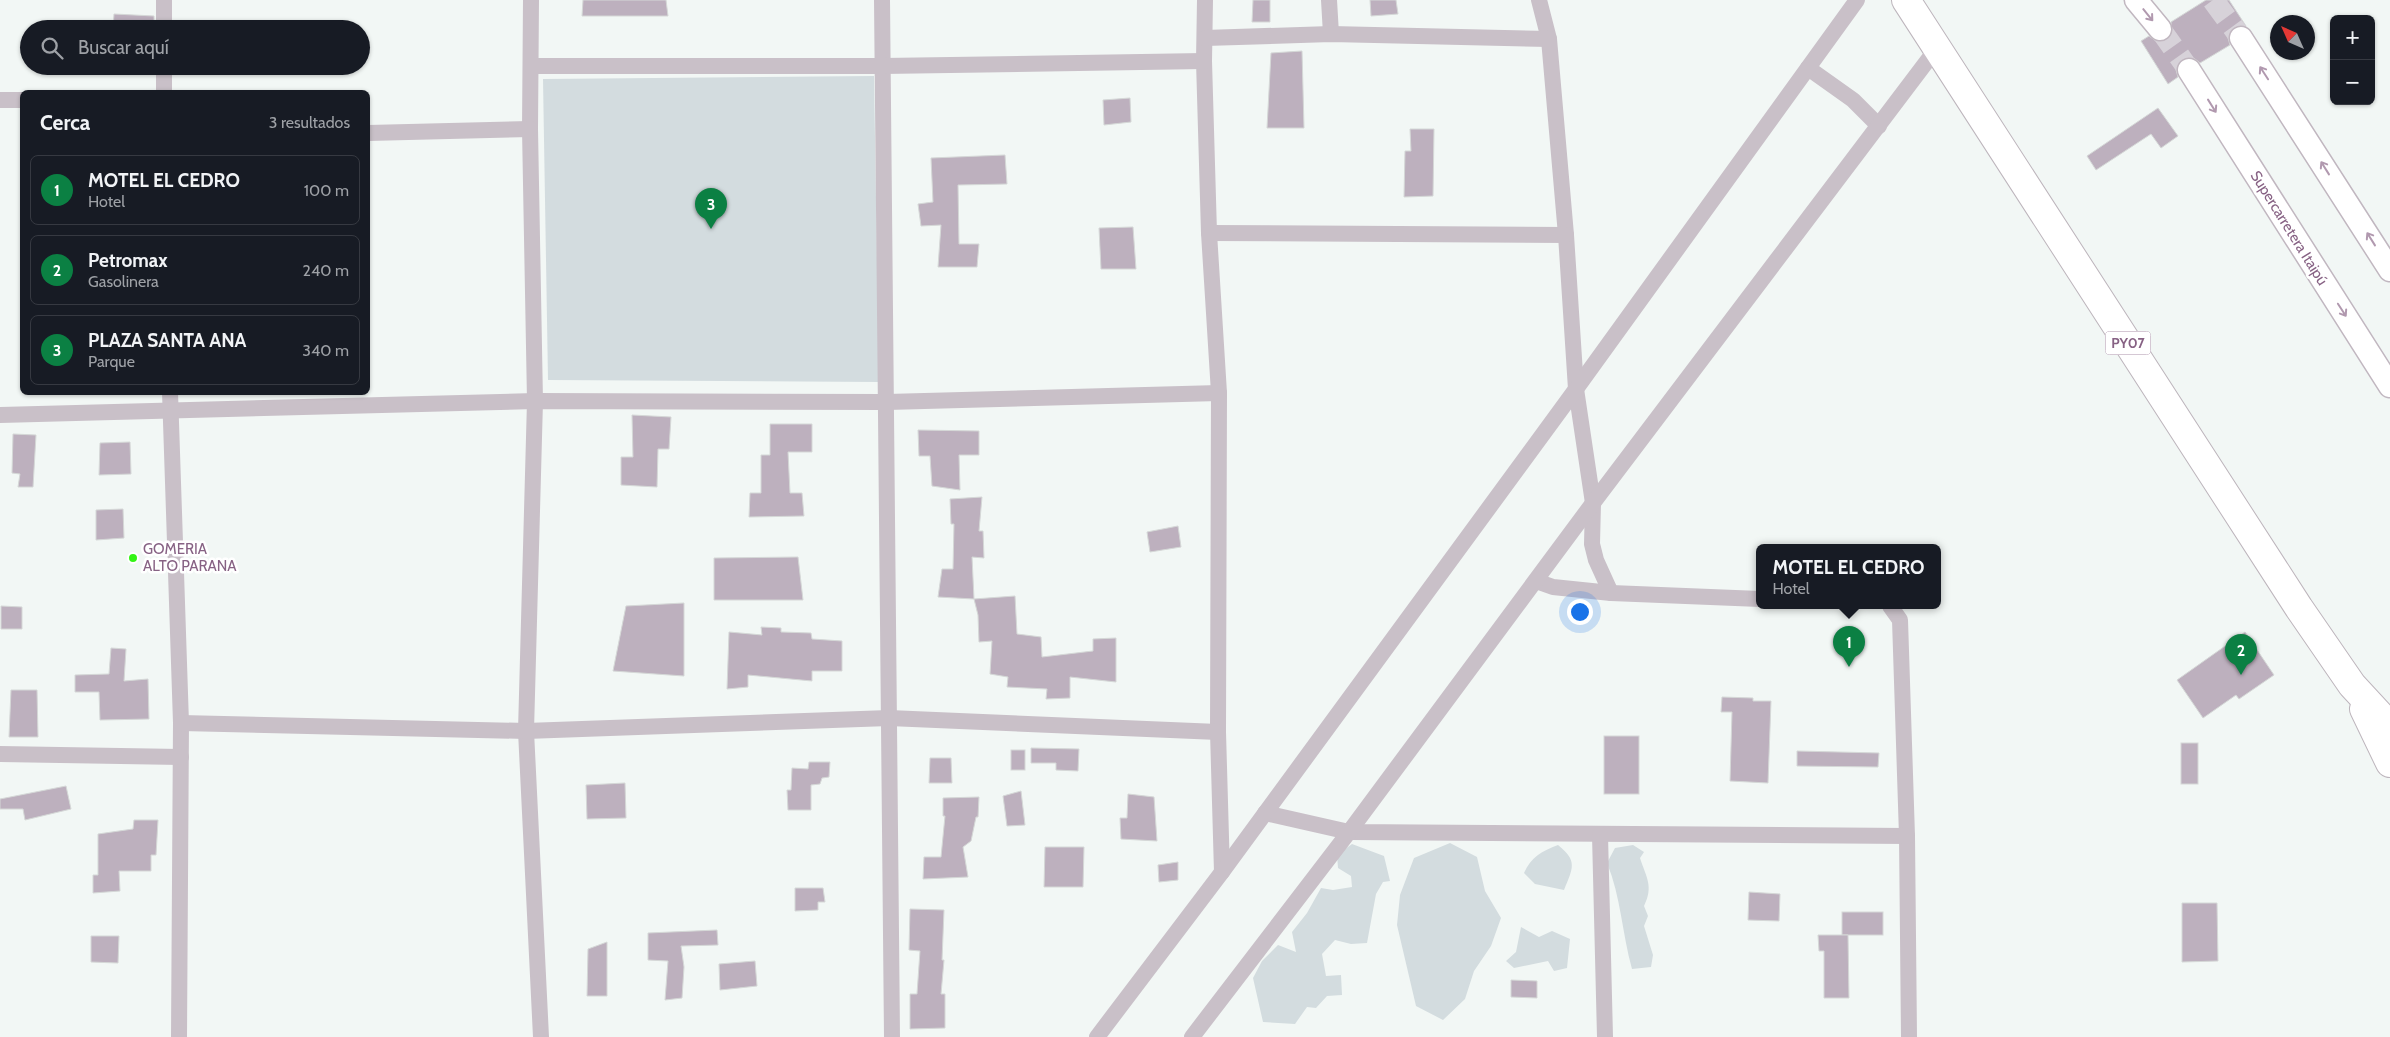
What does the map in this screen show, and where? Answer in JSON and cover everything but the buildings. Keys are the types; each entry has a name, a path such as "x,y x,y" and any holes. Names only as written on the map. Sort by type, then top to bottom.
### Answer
{"highway":[{"name":"PY07","path":"1906,0 2289,592 2352,684 2390,726"},
{"path":"2352,684 2390,763"}],"street":[{"path":"164,0 164,20"},
{"path":"531,0 530,129 535,401 526,731 541,1037"},
{"path":"882,0 892,1037"},
{"path":"1205,0 1204,61 1209,233 1219,393 1218,732 1222,872"},
{"path":"1329,0 1332,34"},
{"path":"1539,0 1549,39 1566,235 1576,389 1593,503 1592,544 1599,568 1611,593"},
{"path":"1097,1037 1222,872 1576,389 1857,0"},
{"path":"2136,0 2160,29"},
{"path":"1205,38 1332,34 1549,39"},
{"path":"2241,38 2390,270"},
{"path":"1192,1037 1937,48"},
{"path":"531,66 883,66 1204,61"},
{"path":"1808,68 1853,100 1879,126"},
{"name":"Supercarretera Itaipú","path":"2189,70 2390,386"},
{"path":"164,75 164,90"},
{"path":"0,100 20,100"},
{"path":"370,133 530,129"},
{"path":"1209,233 1566,235"},
{"path":"0,415 535,401 887,402 1219,393"},
{"path":"170,395 181,723 180,1037"},
{"path":"1536,581 1553,587 1611,593 1756,599"},
{"path":"1892,609 1900,620 1907,836 1909,1037"},
{"path":"181,723 526,731 889,718 1218,732"},
{"path":"0,754 181,757"},
{"path":"1265,813 1348,832 1907,836"},
{"path":"1600,835 1605,1037"}],"shaded area":[{"path":"874,76 879,382 548,380 543,79"},
{"path":"1450,843 1477,857 1485,891 1501,918 1491,946 1474,971 1465,999 1443,1020 1416,1006 1397,925 1400,895 1414,858"},
{"path":"1352,844 1384,856 1390,881 1383,882 1376,894 1367,943 1351,944 1335,940 1322,954 1326,976 1341,975 1342,995 1327,996 1316,1008 1307,1007 1295,1024 1263,1022 1253,978 1262,961 1278,945 1296,952 1292,932 1307,913 1321,888 1333,890 1352,887 1351,876 1338,868 1337,855"},
{"path":"1558,845 1569,856 1572,865 1564,890 1535,884 1524,873 1538,855"},
{"path":"1633,845 1644,852 1640,858 1649,887 1644,906 1648,916 1644,926 1653,955 1651,967 1632,969 1612,876 1607,863 1615,848"},
{"path":"1521,927 1539,937 1552,931 1570,939 1567,968 1554,971 1548,961 1514,968 1506,961 1516,952"}],"tunnel":[{"path":"2213,0 2241,38"},
{"path":"2160,29 2189,70"}],"place":[{"name":"PLAZA SANTA ANA","path":"711,229"},
{"name":"GOMERIA ALTO PARANA","path":"133,558"},
{"name":"MOTEL EL CEDRO","path":"1849,667"},
{"name":"Petromax","path":"2241,675"}]}
